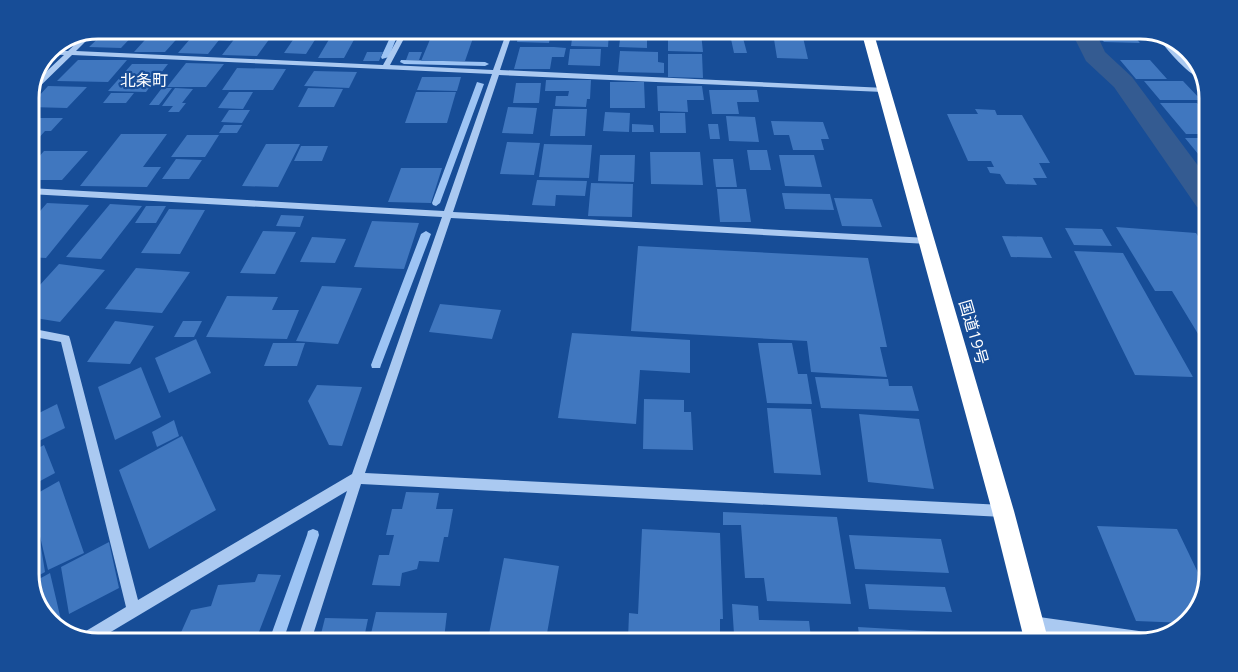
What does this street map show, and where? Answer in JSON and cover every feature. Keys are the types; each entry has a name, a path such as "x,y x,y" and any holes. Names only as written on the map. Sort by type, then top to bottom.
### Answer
{"highway":[{"name":"国道19号","path":"869,39 1003,511 1034,633"}],"street":[{"path":"386,67 401,39"},
{"path":"306,633 507,39"},
{"path":"43,79 82,42"},
{"path":"1171,48 1191,69"},
{"path":"60,53 883,90"},
{"path":"39,192 928,242"},
{"path":"39,334 65,339 134,611"},
{"path":"97,633 357,478 1003,511"},
{"path":"1032,623 1108,633"}],"building":[{"path":"97,39 130,39 121,48 89,47"},
{"path":"146,39 177,39 165,52 134,52"},
{"path":"190,39 232,39 230,41 219,40 208,54 178,53"},
{"path":"234,39 269,39 257,56 222,55"},
{"path":"294,39 315,39 306,54 284,53"},
{"path":"329,39 354,39 344,58 318,58"},
{"path":"430,39 473,39 465,61 421,61"},
{"path":"518,39 550,39 549,43 517,42"},
{"path":"572,39 609,39 608,47 571,46"},
{"path":"620,39 647,39 647,48 619,47"},
{"path":"668,39 702,39 703,52 668,51"},
{"path":"731,39 743,39 747,53 734,53"},
{"path":"774,39 803,39 808,59 777,58"},
{"path":"1101,39 1137,39 1140,43 1104,42"},
{"path":"520,47 566,48 564,57 552,57 550,69 514,69"},
{"path":"570,49 601,49 600,66 568,65"},
{"path":"620,51 658,52 658,62 664,63 664,73 618,72"},
{"path":"367,52 383,52 379,61 363,61"},
{"path":"409,52 422,52 419,60 406,60"},
{"path":"668,54 702,54 703,78 668,77"},
{"path":"78,60 127,60 108,82 57,81"},
{"path":"1120,60 1150,60 1167,79 1136,79"},
{"path":"186,63 224,64 206,87 167,87"},
{"path":"132,64 168,64 146,92 108,91"},
{"path":"237,68 286,69 273,90 222,90"},
{"path":"314,71 357,72 349,88 304,86"},
{"path":"422,77 461,77 457,91 417,90"},
{"path":"546,80 591,80 590,99 587,99 586,107 555,106 556,96 568,96 569,91 545,91"},
{"path":"1144,81 1183,81 1199,98 1199,100 1160,100"},
{"path":"610,82 644,82 645,108 610,108"},
{"path":"516,83 541,83 539,103 513,103"},
{"path":"48,86 87,87 67,108 39,107 39,96"},
{"path":"657,86 702,86 704,100 687,100 688,112 658,111"},
{"path":"162,88 172,88 159,105 149,105"},
{"path":"175,88 193,89 182,103 186,103 179,112 168,112 173,106 162,106"},
{"path":"308,88 343,89 334,107 298,107"},
{"path":"709,90 757,90 759,102 737,102 739,114 712,114"},
{"path":"229,92 253,92 243,109 218,108"},
{"path":"416,92 456,92 447,123 405,123"},
{"path":"111,93 134,93 126,103 103,103"},
{"path":"1160,103 1197,103 1199,105 1199,134 1186,134"},
{"path":"508,107 537,108 533,134 502,133"},
{"path":"553,109 587,109 585,136 550,136"},
{"path":"975,109 995,110 997,115 1022,115 1050,163 1039,163 1047,178 1033,178 1037,185 1006,184 1000,174 990,173 987,167 994,167 991,161 968,161 947,114 978,114"},
{"path":"229,110 250,110 242,123 221,122"},
{"path":"605,112 630,113 629,132 603,131"},
{"path":"660,113 685,113 686,133 660,133"},
{"path":"726,116 755,117 759,142 729,141"},
{"path":"39,118 63,118 51,131 45,131 39,138"},
{"path":"771,121 823,122 829,139 821,139 824,150 793,150 789,135 774,135"},
{"path":"632,124 653,125 654,132 632,132"},
{"path":"708,124 718,124 720,139 710,139"},
{"path":"224,125 242,125 237,133 219,133"},
{"path":"121,134 167,134 143,167 161,167 147,187 80,186"},
{"path":"187,135 219,135 205,157 171,157"},
{"path":"1185,138 1199,138 1199,155"},
{"path":"507,142 540,143 534,175 500,174"},
{"path":"266,144 300,144 278,187 242,186"},
{"path":"544,144 592,145 589,178 539,177"},
{"path":"301,146 328,146 322,161 294,161"},
{"path":"747,150 767,150 771,170 750,170"},
{"path":"44,151 88,151 62,180 39,180 39,157"},
{"path":"650,152 700,152 703,185 651,184"},
{"path":"600,155 635,155 634,182 598,181"},
{"path":"779,155 814,155 822,187 785,186"},
{"path":"176,159 202,160 189,179 162,179"},
{"path":"713,159 733,159 737,187 716,187"},
{"path":"401,168 442,168 431,203 388,202"},
{"path":"537,180 587,181 585,196 556,195 555,206 532,205"},
{"path":"591,183 633,184 632,217 588,216"},
{"path":"717,189 746,189 751,222 720,222"},
{"path":"782,193 830,194 834,210 785,209"},
{"path":"834,198 872,199 882,227 842,226"},
{"path":"47,203 89,205 46,258 39,258 39,212"},
{"path":"110,204 142,206 101,259 66,257"},
{"path":"146,206 166,206 156,223 135,223"},
{"path":"169,209 205,210 180,254 141,253"},
{"path":"281,215 304,216 300,227 276,226"},
{"path":"372,221 419,223 404,269 354,267"},
{"path":"1116,227 1196,233 1199,238 1199,335 1172,291 1155,291"},
{"path":"1065,228 1102,229 1112,246 1074,245"},
{"path":"263,231 296,232 275,274 240,273"},
{"path":"1002,236 1042,237 1052,258 1011,257"},
{"path":"312,237 346,239 335,263 300,262"},
{"path":"638,246 868,258 887,347 880,347 887,377 811,372 807,341 631,331"},
{"path":"1074,251 1123,253 1193,377 1135,375"},
{"path":"59,264 105,270 60,322 39,319 39,286"},
{"path":"136,268 190,272 162,313 105,309"},
{"path":"322,286 362,288 338,344 296,341"},
{"path":"227,296 278,297 272,310 299,310 287,339 206,337"},
{"path":"440,304 501,310 492,339 429,332"},
{"path":"115,321 154,326 130,364 87,362"},
{"path":"183,321 202,321 194,337 174,337"},
{"path":"572,333 690,340 690,373 640,370 636,424 558,418"},
{"path":"196,339 211,373 169,393 155,358"},
{"path":"273,343 305,343 297,366 264,366"},
{"path":"758,343 792,343 798,374 807,374 812,404 767,403"},
{"path":"141,367 161,417 115,440 98,387"},
{"path":"815,377 888,379 889,386 912,386 919,411 821,408"},
{"path":"317,385 362,387 342,446 329,445 308,401"},
{"path":"644,399 684,400 684,412 691,412 693,450 643,449"},
{"path":"57,404 65,428 39,441 39,413"},
{"path":"767,408 811,409 821,475 774,473"},
{"path":"859,414 919,419 934,489 868,482"},
{"path":"174,420 179,436 157,447 152,432"},
{"path":"182,436 216,510 149,549 119,470"},
{"path":"44,445 55,473 39,482 39,448"},
{"path":"59,481 84,553 48,570 39,532 39,492"},
{"path":"406,492 439,493 436,509 453,509 448,537 444,537 439,562 419,561 417,569 402,573 400,586 372,585 379,555 389,555 394,535 386,535 392,509 402,509"},
{"path":"723,512 837,517 851,604 767,601 764,578 745,578 741,525 723,525"},
{"path":"1097,526 1177,529 1199,575 1193,600 1174,623 1136,621"},
{"path":"642,529 720,533 723,619 720,619 720,633 628,633 629,613 638,614"},
{"path":"39,534 45,572 39,575"},
{"path":"849,535 941,539 949,573 855,569"},
{"path":"109,542 119,588 69,614 61,567"},
{"path":"504,558 559,566 547,633 489,633"},
{"path":"50,573 61,620 45,600 39,579"},
{"path":"258,574 281,575 259,633 181,633 191,610 211,606 218,585 255,582"},
{"path":"865,584 945,587 952,612 869,609"},
{"path":"732,604 758,606 759,620 809,621 810,633 734,633"},
{"path":"376,612 447,613 445,633 371,633"},
{"path":"325,618 368,619 365,633 321,633"},
{"path":"858,627 944,633 859,633"}],"waterway":[{"path":"385,57 393,39"},
{"path":"1087,39 1095,56 1123,82 1199,188"},
{"path":"404,62 485,64"},
{"path":"436,203 480,84"},
{"path":"376,365 426,234"},
{"path":"279,633 313,535"}],"district":[{"name":"北条町","path":"144,80"}]}
